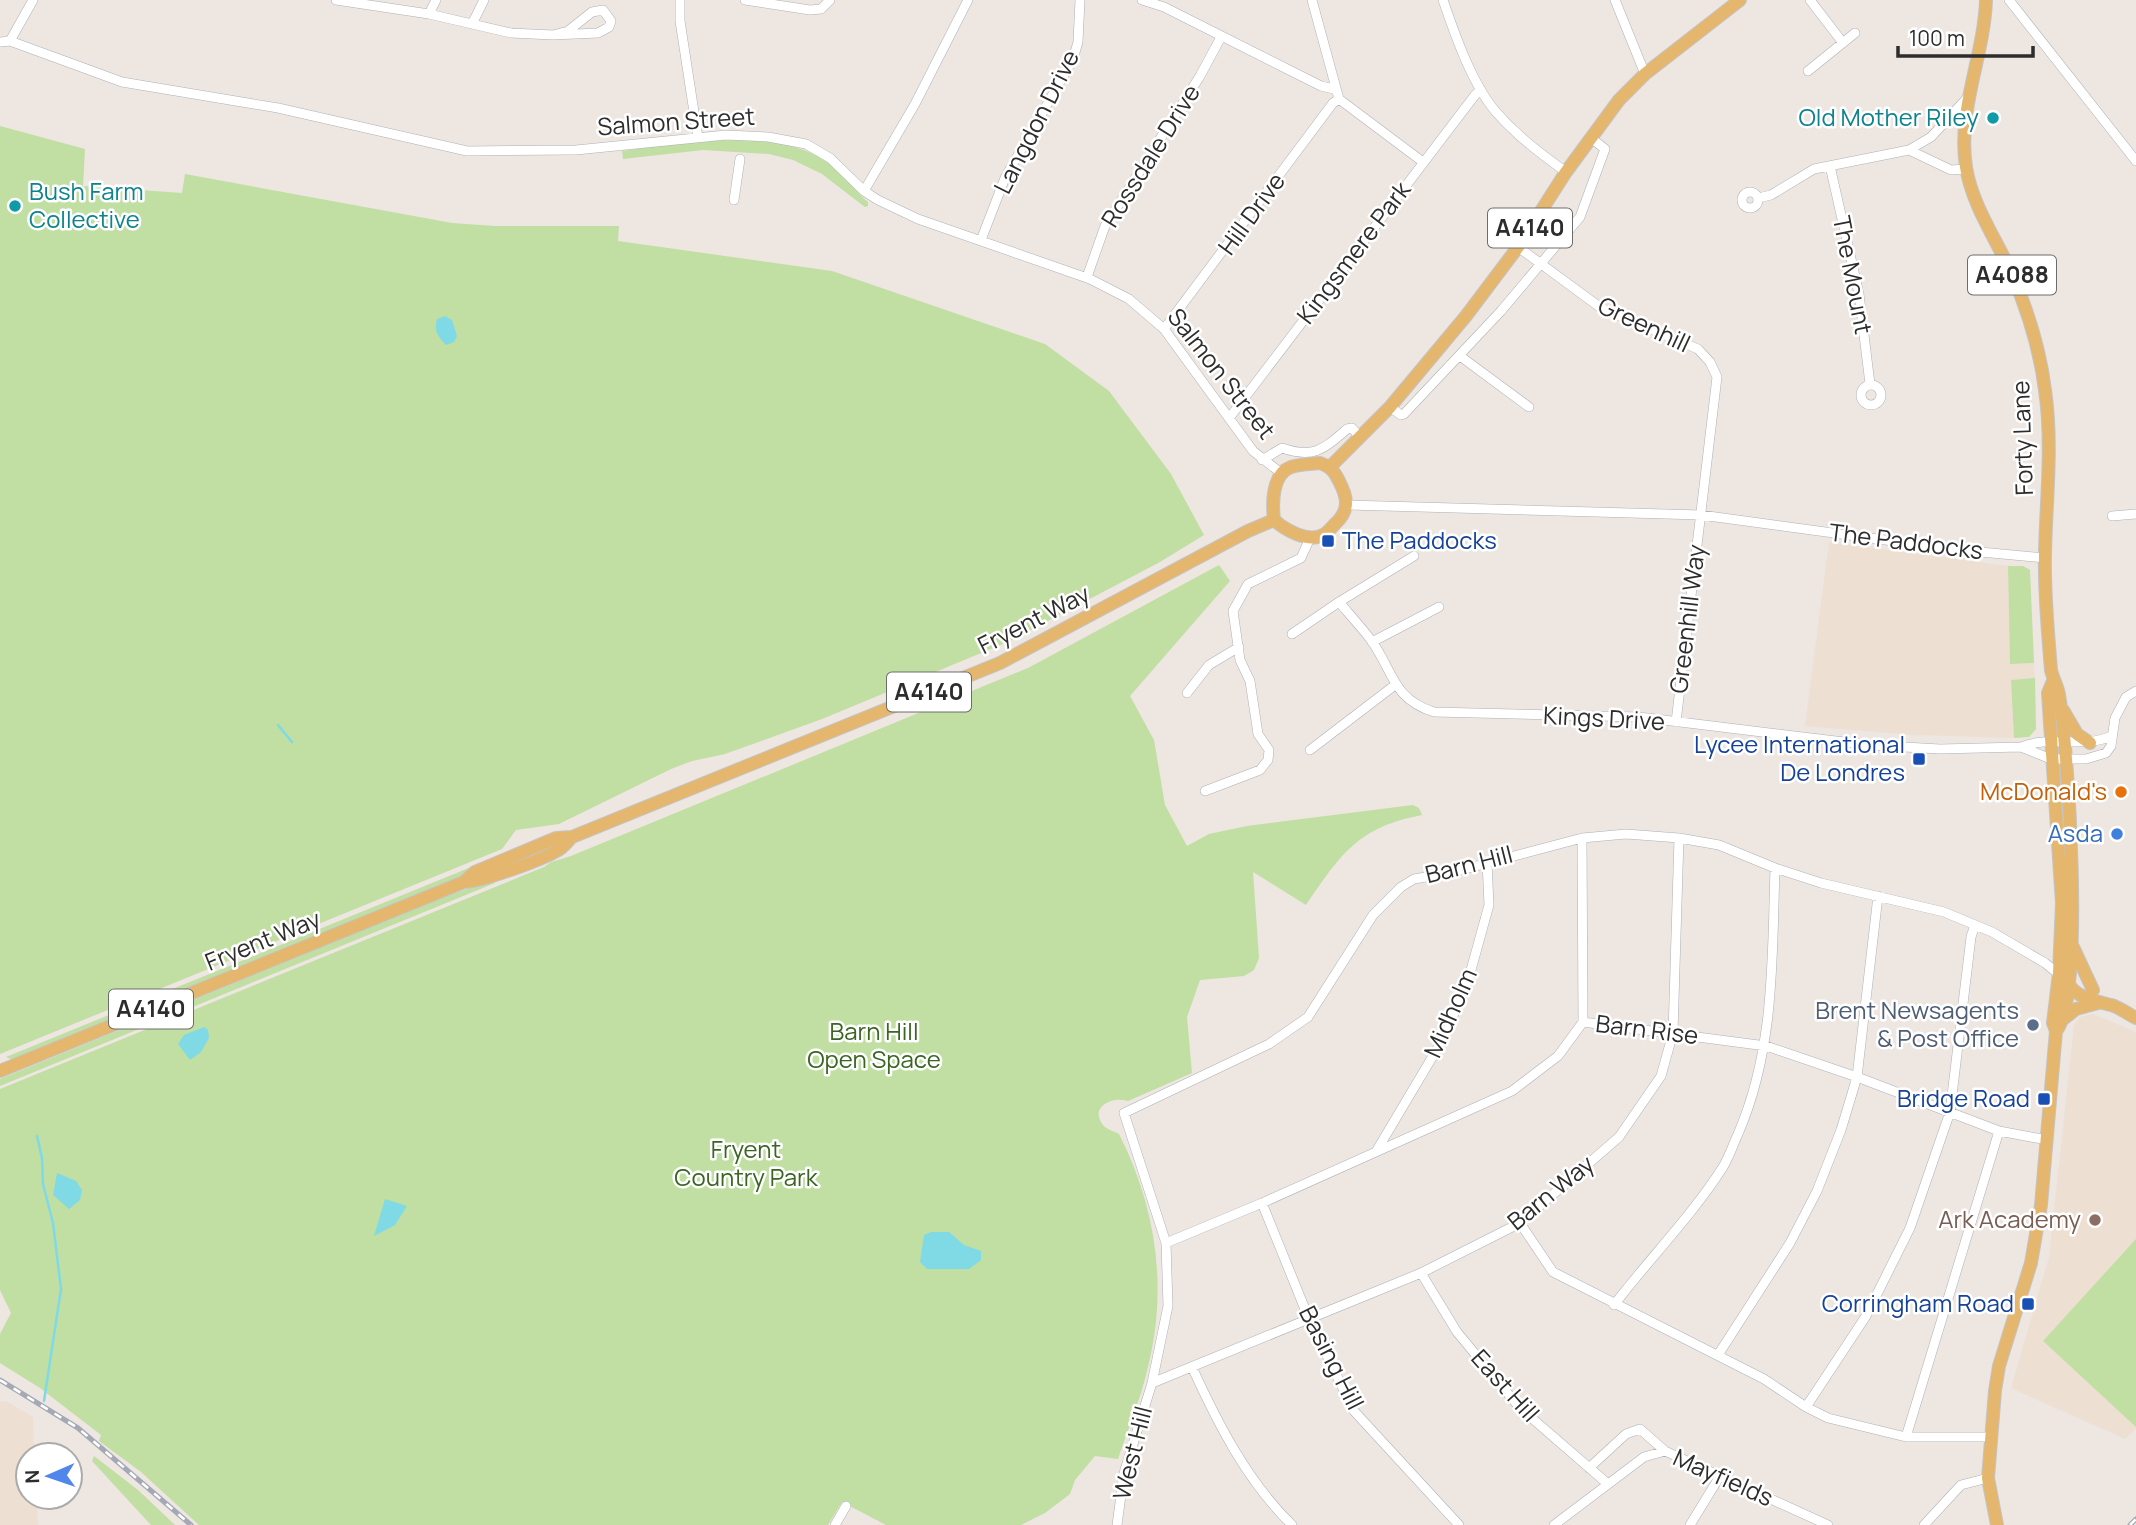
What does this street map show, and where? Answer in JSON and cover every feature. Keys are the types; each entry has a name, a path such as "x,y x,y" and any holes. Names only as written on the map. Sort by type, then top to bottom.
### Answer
{"main road":[{"name":"A4140","path":"1330,467 1390,407 1466,316 1518,247 1566,172 1619,100 1645,74 1740,0"},
{"name":"Forty Lane","path":"1986,0 1985,21 1964,129 1966,169 1971,188 2025,307 2046,392 2049,442 2045,558 2053,681"},
{"path":"1320,463 1330,467 1346,494 1348,505 1343,517 1323,535 1310,538 1280,525 1274,520 1273,510 1281,473 1291,467 1311,464 1320,463"},
{"name":"Fryent Way","path":"0,1071 464,882 475,872 556,838 572,837 1000,663 1248,531 1274,520"},
{"path":"2053,681 2059,692 2065,743 2073,892 2071,940 2063,978 2072,990 2136,1018"},
{"path":"1997,1525 1988,1478 1989,1437 1999,1366 2031,1263 2041,1205 2063,978 2062,890 2048,693 2053,681"},
{"path":"2060,707 2077,734 2090,743"},
{"path":"2071,940 2093,990"},
{"path":"2063,978 2074,980 2106,997 2104,1004"},
{"path":"2059,1025 2076,1009 2104,1004"}],"street":[{"path":"5,41 33,0"},
{"path":"339,0 429,14 511,33 553,35 598,33 609,27 611,21 603,10 592,12 568,31 553,35"},
{"path":"429,14 436,0"},
{"path":"472,24 484,0"},
{"path":"680,0 680,21 698,138"},
{"path":"745,0 810,10 821,9 830,0"},
{"path":"864,191 915,104 968,0"},
{"name":"Langdon Drive","path":"981,240 1005,178 1073,59 1078,42 1080,0"},
{"path":"1142,0 1164,7 1327,89 1334,89"},
{"path":"1312,0 1334,89 1339,99 1423,162"},
{"path":"1443,0 1481,90 1495,111 1566,172"},
{"path":"1615,0 1645,74"},
{"path":"1810,0 1843,43"},
{"path":"2009,0 2136,160"},
{"path":"1808,71 1855,33"},
{"name":"Rossdale Drive","path":"1087,278 1105,226 1200,76 1221,37"},
{"name":"Salmon Street","path":"5,41 122,82 278,108 467,151 576,150 726,135 768,137 806,144 831,158 864,191 918,219 1087,278 1129,299 1164,329 1253,451 1281,473"},
{"name":"Kingsmere Park","path":"1230,417 1423,162 1481,90"},
{"path":"1758,198 1772,195 1814,169 1909,150 1931,137 1969,96"},
{"name":"Hill Drive","path":"1164,329 1333,103 1339,99"},
{"path":"1390,407 1401,415 1404,414 1460,356 1580,216 1605,149 1591,138"},
{"path":"1909,150 1951,170 1966,169"},
{"path":"734,200 740,159"},
{"name":"The Mount","path":"1830,166 1859,294 1870,384"},
{"name":"Greenhill","path":"1518,247 1601,308 1698,349 1710,362 1717,384 1701,515"},
{"path":"1460,356 1530,407"},
{"path":"1262,460 1282,447 1296,452 1322,451 1347,429 1352,428 1359,436"},
{"name":"The Paddocks","path":"1348,505 1701,515 1959,550 2045,558"},
{"path":"2112,516 2136,514"},
{"name":"Greenhill Way","path":"1676,722 1701,515"},
{"path":"1205,791 1260,770 1268,761 1269,750 1258,734 1250,681 1240,660 1233,611 1248,584 1301,558 1310,538"},
{"path":"1292,634 1414,556"},
{"name":"Kings Drive","path":"1339,602 1372,642 1395,685 1416,705 1434,712 1639,717 1869,745 1940,749 2021,747"},
{"path":"1372,642 1439,607"},
{"path":"1187,693 1209,665 1239,647"},
{"path":"1310,750 1395,685"},
{"path":"2021,747 2051,759 2086,758 2106,753 2111,746 2115,718 2126,697 2136,691"},
{"path":"2021,747 2050,741 2090,743 2112,736"},
{"name":"Barn Hill","path":"1152,1382 1168,1306 1166,1244 1125,1113 1269,1044 1308,1017 1373,915 1401,887 1414,879 1582,838 1626,834 1679,838 1720,845 1775,868 1821,883 1944,912 1992,932 2045,962 2063,978"},
{"path":"1582,838 1583,1022"},
{"name":"Barn Way","path":"1152,1382 1421,1273 1520,1223 1619,1137 1661,1076 1673,1033 1679,838"},
{"name":"Midholm","path":"1377,1152 1446,1034 1471,970 1489,905 1487,862"},
{"path":"1614,1305 1644,1265 1686,1218 1724,1166 1750,1108 1766,1046 1773,952 1775,868"},
{"path":"1718,1355 1790,1243 1841,1130 1857,1077 1878,896"},
{"path":"1806,1408 1866,1315 1910,1228 1950,1112 1971,937 1975,925"},
{"name":"Barn Rise","path":"1166,1244 1512,1091 1558,1056 1583,1022 1766,1046 1999,1131 2047,1140"},
{"path":"1906,1437 1999,1131"},
{"name":"Basing Hill","path":"1262,1203 1309,1319 1354,1411 1459,1525"},
{"path":"1520,1223 1553,1272 1764,1379 1806,1408 1828,1418 1906,1437 1989,1437"},
{"name":"East Hill","path":"1421,1273 1457,1332 1519,1407 1608,1485"},
{"path":"1192,1367 1220,1430 1275,1509 1292,1525"},
{"name":"West Hill","path":"1117,1525 1124,1473 1152,1382"},
{"path":"1589,1468 1626,1434 1640,1429 1665,1451"},
{"name":"Mayfields","path":"1553,1525 1644,1457 1665,1451 1828,1525"},
{"path":"1690,1525 1720,1476"},
{"path":"1924,1525 1961,1485 1988,1478"},
{"path":"835,1525 846,1506"}],"shaded area":[{"path":"1829,542 2008,566 2010,664 2034,663 2035,678 2011,680 2014,738 1914,735 1805,726"},
{"name":"Ark Academy","path":"2093,1014 2136,1032 2136,1429 2125,1439 2011,1388 2049,1257 2074,1026 2080,1017"},
{"path":"6,1401 33,1417 34,1441 14,1441 14,1511 37,1511 38,1525 0,1525 0,1402"}],"green space":[{"path":"0,126 85,149 83,186 182,193 185,174 452,223 495,226 619,226 618,241 832,271 1045,344 1109,391 1171,474 1204,535 1160,562 1010,641 822,719 725,754 671,769 559,824 516,830 502,849 0,1054"},
{"path":"695,141 770,142 805,151 837,170 868,202 868,206 865,207 822,174 793,160 769,154 703,150 623,159 622,151"},
{"name":"Fryent Country Park","path":"1219,565 1230,581 1130,696 1154,740 1165,805 1187,846 1209,834 1247,826 1413,805 1419,808 1422,815 1382,827 1353,845 1306,905 1253,872 1259,958 1254,970 1244,976 1200,980 1187,1017 1192,1073 1128,1101 1115,1100 1101,1108 1099,1119 1103,1125 1119,1134 1132,1162 1150,1219 1157,1277 1154,1337 1142,1390 1118,1459 1095,1456 1075,1480 1070,1494 1045,1513 1021,1525 886,1525 842,1502 828,1525 199,1525 141,1472 99,1441 101,1435 40,1388 0,1363 0,1334 11,1313 0,1290 0,1089 1028,668"},
{"path":"2008,566 2023,566 2030,570 2034,663 2010,664"},
{"path":"2035,678 2036,729 2029,737 2014,738 2011,680"},
{"path":"481,863 484,867 13,1060 6,1057"},
{"path":"493,879 495,883 0,1086 0,1079"},
{"path":"2136,1239 2136,1427 2043,1341"},
{"path":"94,1456 138,1490 175,1525 151,1525 92,1461"}],"water":[{"path":"445,316 452,320 457,336 454,342 446,345 436,330 437,319"},
{"path":"204,1027 208,1030 209,1038 201,1052 190,1060 178,1044 184,1035"},
{"path":"57,1173 76,1181 82,1190 80,1200 69,1209 53,1195"},
{"path":"385,1199 407,1206 395,1225 374,1236"},
{"path":"931,1232 949,1232 964,1245 981,1251 981,1260 969,1269 927,1269 920,1262 924,1235"}],"waterway":[{"path":"278,725 292,742"},
{"path":"37,1136 42,1158 43,1184 53,1223 61,1289 44,1401"}],"railway":[{"path":"0,1380 78,1428 191,1525"},
{"path":"2130,1525 2136,1519"}],"place":[{"name":"Old Mother Riley","path":"1993,118"},
{"name":"Bush Farm Collective","path":"15,206"},
{"name":"The Paddocks","path":"1328,541"},
{"name":"Lycee International De Londres","path":"1919,759"},
{"name":"McDonald's","path":"2121,792"},
{"name":"Asda","path":"2117,834"},
{"name":"Brent Newsagents & Post Office","path":"2033,1025"},
{"name":"Bridge Road","path":"2044,1099"},
{"name":"Ark Academy","path":"2095,1220"},
{"name":"Corringham Road","path":"2028,1304"}],"park label":[{"name":"Barn Hill Open Space","path":"874,1046"}]}
